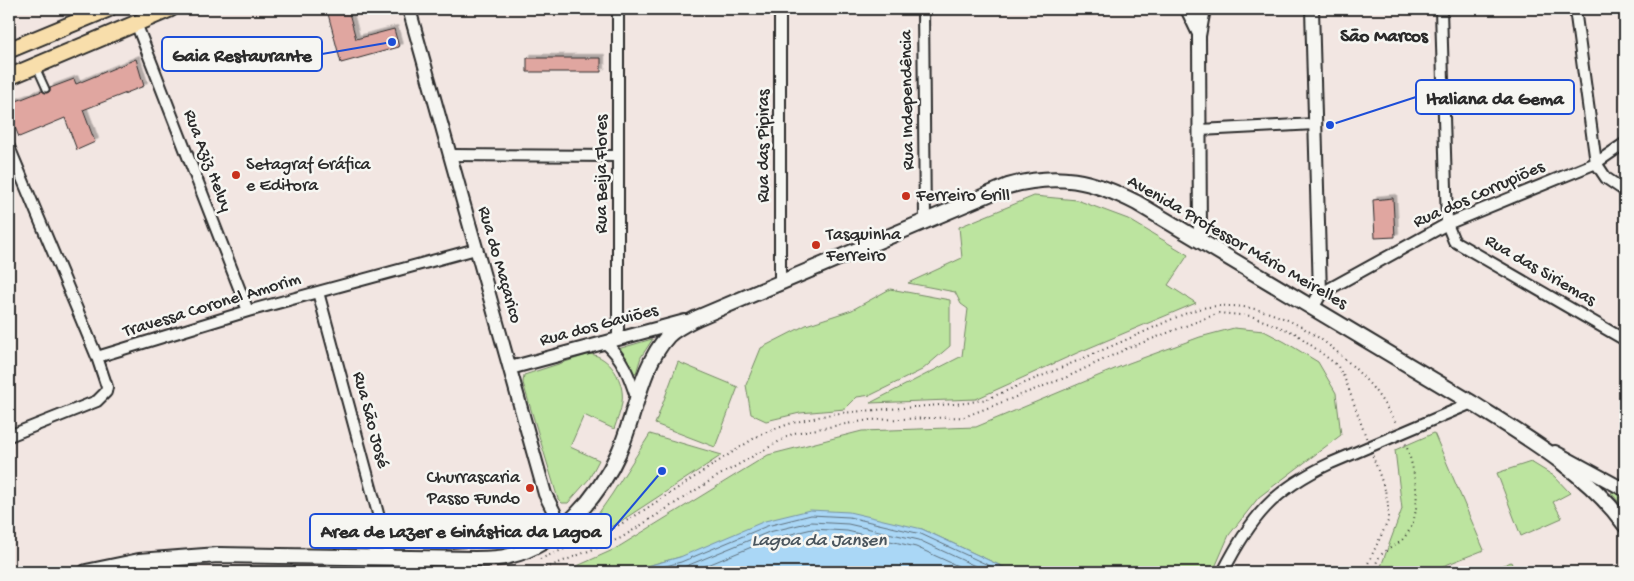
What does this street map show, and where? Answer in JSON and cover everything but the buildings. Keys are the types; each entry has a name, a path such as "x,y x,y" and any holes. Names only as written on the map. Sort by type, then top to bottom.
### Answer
{"main road":[{"path":"9,50 108,9"},
{"path":"9,77 170,9"},
{"name":"Avenida Professor Mário Meirelles","path":"86,572 139,561 218,555 475,559 510,556 538,545 579,513 603,483 620,451 647,373 660,346 673,332 697,318 1008,186 1029,181 1059,179 1088,182 1137,203 1472,403 1525,436 1589,484 1618,514 1625,525"}],"street":[{"name":"Rua do Maçarico","path":"409,9 545,494 562,528"},
{"name":"Rua Beija Flores","path":"618,9 618,338"},
{"name":"Rua das Pipiras","path":"780,9 780,283"},
{"name":"Rua Independência","path":"923,9 925,222"},
{"path":"1187,9 1194,20 1199,36"},
{"path":"1200,241 1199,36 1204,9"},
{"path":"1312,9 1320,294 1312,308"},
{"path":"1441,9 1447,224"},
{"path":"1575,9 1596,163 1606,178 1625,191"},
{"name":"Rua Aziz Heluy","path":"136,23 248,311"},
{"path":"1200,130 1315,124"},
{"name":"Rua dos Corrupiões","path":"1320,294 1447,224 1596,163 1625,143"},
{"path":"9,147 97,357 107,387 106,392 97,401 9,436"},
{"path":"450,155 618,156"},
{"name":"Rua das Siriemas","path":"1447,224 1454,241 1625,340"},
{"name":"Travessa Coronel Amorim","path":"97,357 248,311 476,249"},
{"name":"Rua São José","path":"318,292 390,558"},
{"name":"Rua dos Gaviões","path":"510,368 697,318"},
{"path":"604,342 616,353 623,364 637,400"},
{"path":"1223,572 1240,539 1269,502 1311,472 1472,403"},
{"path":"1525,436 1625,490"}],"lane":[{"path":"36,66 46,89"}],"path":[{"path":"539,560 592,538 635,516 761,434 792,423 831,414 966,403 987,399 1171,320 1206,307 1233,305 1264,311 1304,327 1339,354 1365,378 1402,432 1412,462 1416,491 1414,517 1405,536 1396,546 1381,555 1373,572"},
{"path":"536,572 621,538 713,478 794,433 869,420 964,417 1067,377 1126,349 1219,314 1251,316 1295,333 1337,365 1344,377 1385,490 1388,504 1388,521 1364,572"},
{"path":"209,570 237,569"}],"green space":[{"path":"1034,196 1077,200 1128,219 1188,255 1168,285 1196,303 1077,353 976,399 870,403 962,356 968,309 961,304 955,292 908,283 962,258 959,227"},
{"path":"890,289 950,300 950,346 922,370 871,395 857,397 845,409 800,413 766,421 751,414 746,385 761,348 806,325 852,310"},
{"path":"1234,328 1264,331 1318,362 1336,393 1341,435 1259,497 1229,535 1213,572 1014,572 922,529 680,557 625,572 564,572 615,549 768,455 862,431 976,427 1129,363 1200,337"},
{"path":"652,339 641,357 636,373 634,373 618,349"},
{"path":"590,354 604,360 615,371 622,394 619,416 614,429 584,415 570,447 599,460 589,479 568,503 562,503 558,499 523,383 524,375"},
{"path":"678,362 738,387 715,447 655,424"},
{"path":"1434,433 1484,550 1438,568 1435,572 1379,572 1402,509 1395,450"},
{"path":"650,434 722,455 618,523 589,538 585,533"},
{"path":"1531,462 1554,476 1570,493 1553,502 1562,518 1521,536 1497,473"},
{"path":"1614,491 1625,498 1625,509 1611,493"},
{"path":"1511,562 1515,572 1487,572"}],"water":[{"name":"Lagoa da Jansen","path":"810,510 849,512 922,529 1014,572 625,572 680,557 765,521"}],"place":[{"name":"Gaia Restaurante","path":"392,42"},
{"name":"Italiana da Gema","path":"1330,125"},
{"name":"Setagraf Gráfica e Editora","path":"236,175"},
{"name":"Ferreiro Grill","path":"906,196"},
{"name":"Tasquinha Ferreiro","path":"816,245"},
{"name":"Area de Lazer e Ginástica da Lagoa","path":"662,471"},
{"name":"Churrascaria Passo Fundo","path":"530,488"}],"district":[{"name":"São Marcos","path":"1384,37"}]}
